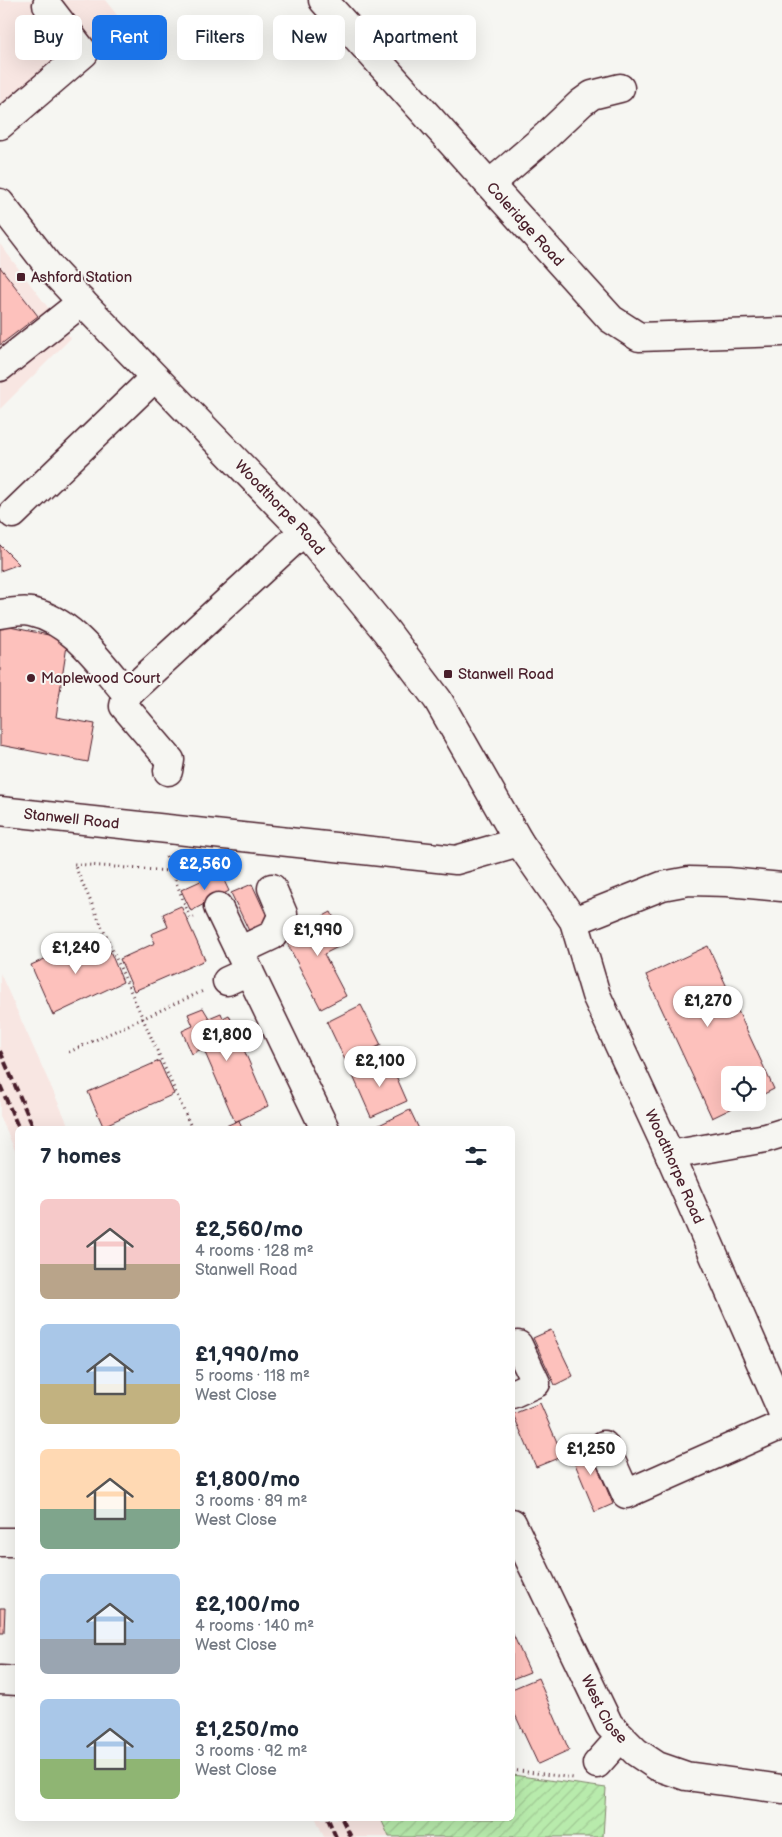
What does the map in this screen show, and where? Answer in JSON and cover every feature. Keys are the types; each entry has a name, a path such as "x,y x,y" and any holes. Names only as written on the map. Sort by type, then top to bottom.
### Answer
{"street":[{"name":"Coleridge Road","path":"323,0 610,319 639,337 782,332"},
{"path":"0,125 84,53 47,5"},
{"path":"490,184 581,103 592,95 620,88"},
{"name":"Woodthorpe Road","path":"0,203 51,269 154,378 304,531 386,631 438,700 519,842"},
{"path":"0,367 82,302"},
{"path":"13,514 154,378"},
{"path":"168,771 170,760 124,706 127,694 304,531"},
{"path":"0,614 30,611 58,622 76,636 127,694"},
{"name":"Stanwell Road","path":"0,811 456,860 519,842"},
{"path":"519,842 574,921 671,884 728,882 782,887"},
{"path":"238,962 273,935 283,914 272,888"},
{"path":"218,907 238,962 323,1126"},
{"name":"Woodthorpe Road","path":"574,921 596,995 670,1155 782,1411"},
{"path":"670,1155 766,1138 782,1133"},
{"path":"515,1393 536,1383 518,1345"},
{"path":"604,1445 626,1494 782,1425"},
{"name":"West Close","path":"515,1529 609,1725 621,1738 636,1752 657,1766 686,1776 782,1789"},
{"path":"0,1542 15,1542"},
{"path":"0,1680 15,1681"},
{"path":"597,1764 621,1738"}],"path":[{"path":"191,1126 74,864 170,869 190,918 218,907"},
{"path":"69,1052 143,1018 238,962"},
{"path":"515,1770 583,1779 597,1764"}],"shaded area":[{"path":"0,0 105,0 117,15 92,15 92,57 0,130"},
{"path":"0,244 71,338 0,409"},
{"path":"0,973 69,1126 15,1126 15,1150 0,1116"},
{"path":"317,1821 382,1821 389,1837 324,1837"}],"green space":[{"path":"515,1775 606,1788 603,1837 389,1837 382,1821 515,1821"}],"building":[{"path":"0,267 38,316 0,345"},
{"path":"0,545 19,564 0,571"},
{"name":"Maplewood Court","path":"0,625 68,639 56,717 95,724 88,762 0,745"},
{"path":"220,872 229,891 191,911 181,890"},
{"path":"252,884 270,923 250,933 231,893"},
{"path":"181,906 205,960 134,991 120,959 155,943 151,934 168,927 163,914"},
{"path":"331,912 346,943 324,954 346,996 321,1009 284,937"},
{"path":"105,939 123,982 53,1015 31,965 49,957 47,952 64,945 68,955"},
{"path":"708,946 763,1066 721,1066 721,1111 726,1111 712,1118 646,975"},
{"path":"361,1005 381,1045 346,1062 327,1022"},
{"path":"203,1008 209,1018 221,1013 223,1018 229,1015 268,1106 235,1122 203,1048 192,1054 182,1031 193,1026 188,1014"},
{"path":"389,1060 407,1101 371,1117 353,1076"},
{"path":"159,1061 174,1094 103,1126 88,1092"},
{"path":"766,1072 774,1089 766,1093"},
{"path":"410,1110 418,1126 377,1126"},
{"path":"239,1120 241,1126 226,1126"},
{"path":"551,1330 573,1376 555,1385 533,1338"},
{"path":"540,1403 563,1456 536,1467 515,1419 515,1413"},
{"path":"586,1440 613,1504 595,1512 568,1447"},
{"path":"0,1608 5,1608 4,1633 0,1633"},
{"path":"515,1639 530,1672 515,1678"},
{"path":"538,1678 569,1750 538,1764 515,1714 515,1688"}],"railway":[{"path":"0,1051 33,1126"},
{"path":"0,1085 18,1126"},
{"path":"329,1821 336,1837"},
{"path":"343,1821 351,1837"}],"place":[{"name":"Ashford Station","path":"21,277"},
{"name":"Stanwell Road","path":"448,674"},
{"name":"Maplewood Court","path":"31,678"}]}
